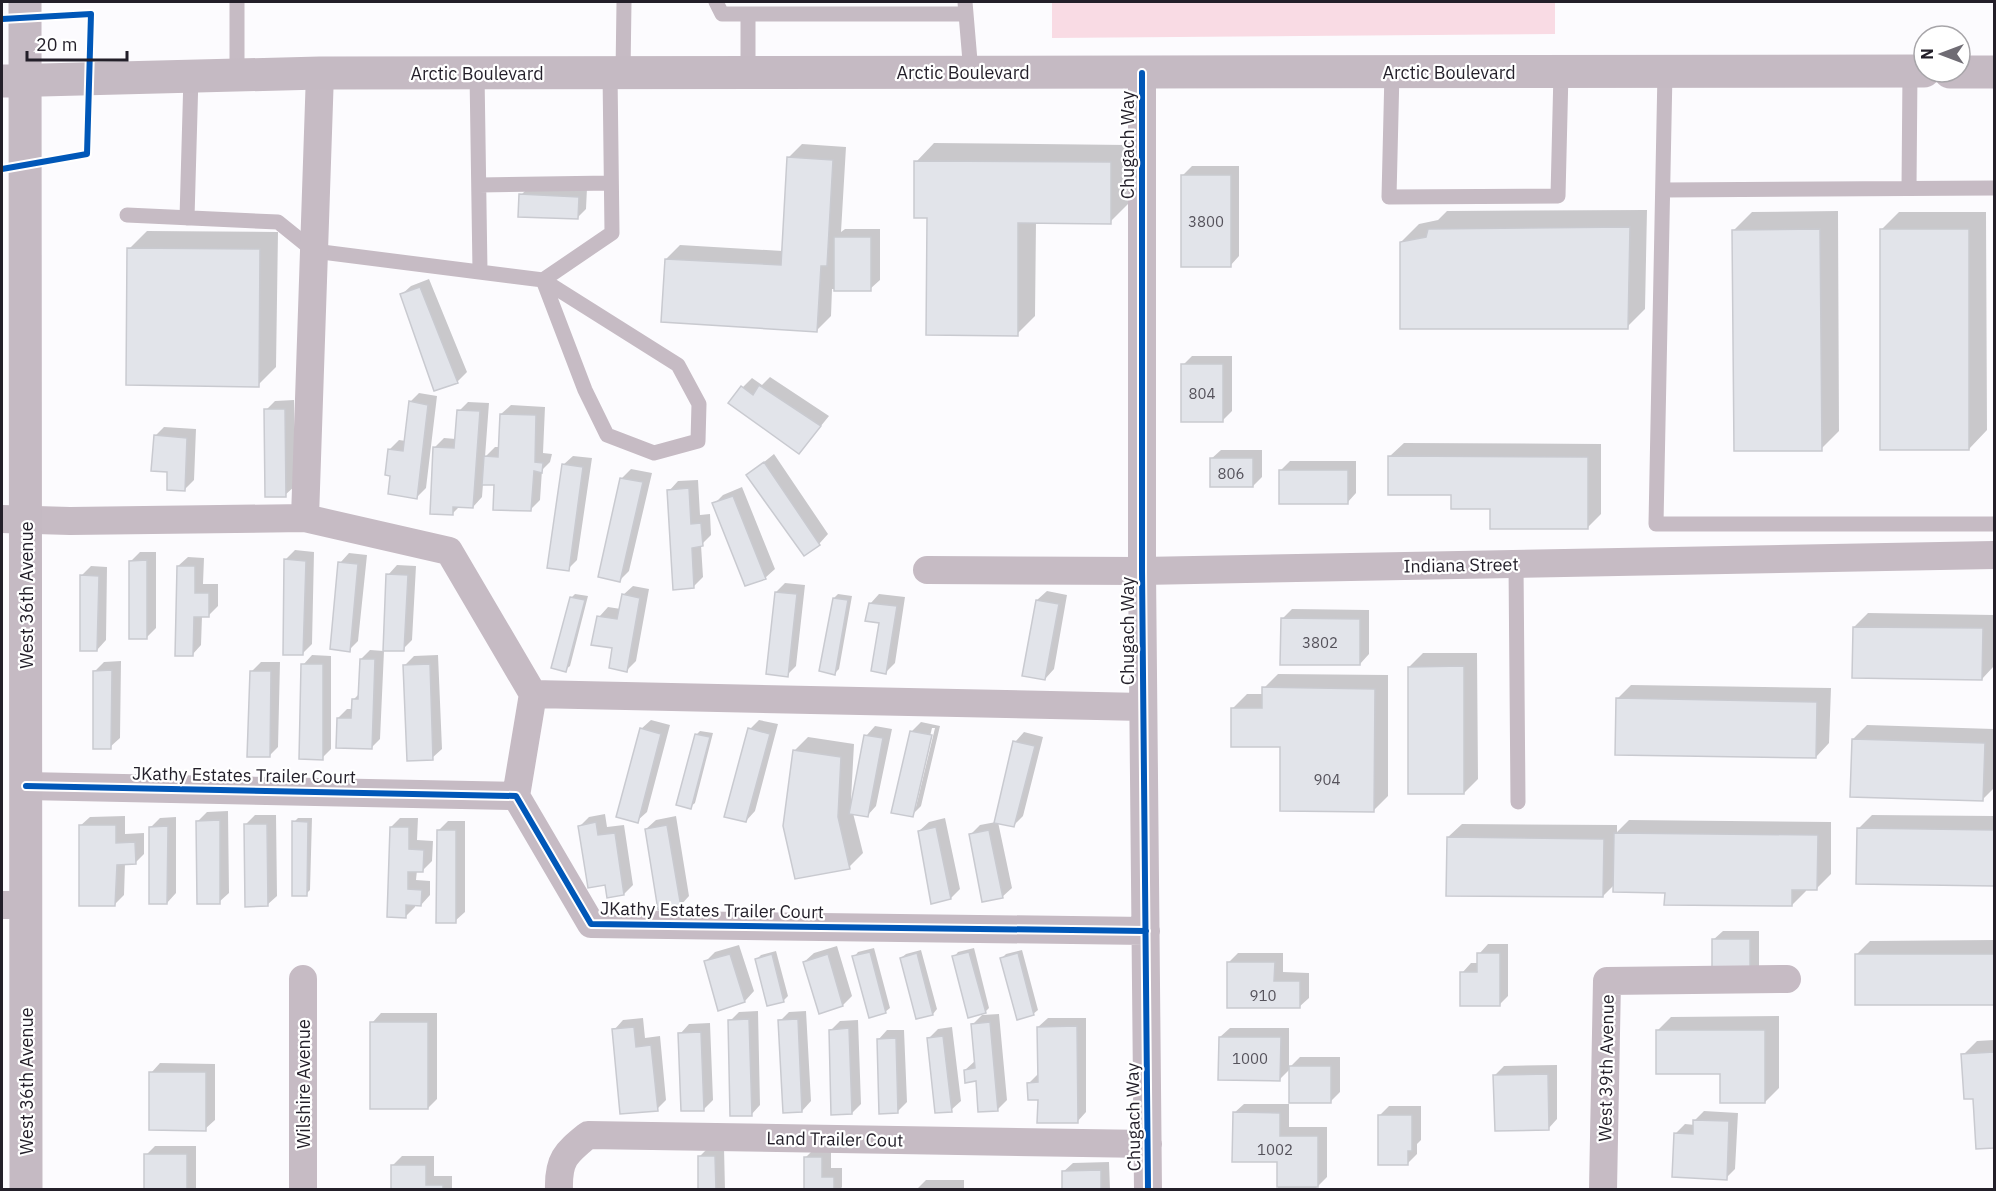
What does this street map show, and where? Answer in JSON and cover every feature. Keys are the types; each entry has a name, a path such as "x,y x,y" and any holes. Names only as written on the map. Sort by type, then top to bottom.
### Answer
{"main road":[{"name":"West 36th Avenue","path":"25,2 13,81 14,519 26,786 14,904 26,1190"},
{"name":"Arctic Boulevard","path":"13,81 320,73 1912,71"},
{"path":"1972,72 1995,72"}],"street":[{"path":"304,518 320,73"},
{"name":"Chugach Way","path":"1142,73 1142,571 1148,1190"},
{"path":"14,519 70,521 304,518 449,551 532,694 516,796"},
{"name":"Indiana Street","path":"927,570 1142,571 1995,555"},
{"path":"532,694 1143,707"},
{"name":"JKathy Estates Trailer Court","path":"26,786 516,796 591,924 1146,931"},
{"name":"Wilshire Avenue","path":"303,979 303,1190"},
{"name":"West 39th Avenue","path":"1603,1190 1607,981 1787,979"},
{"name":"Land Trailer Cout","path":"559,1190 558,1172 566,1153 588,1135 1148,1144"}],"lane":[{"path":"237,2 237,75"},
{"path":"543,280 612,233 611,183 616,73 624,2"},
{"path":"716,2 722,14 965,8 971,73"},
{"path":"748,14 748,72"},
{"path":"1392,72 1389,197 1558,196 1561,72"},
{"path":"1665,72 1656,524 1995,524"},
{"path":"477,73 480,271"},
{"path":"188,218 191,76"},
{"path":"1909,188 1916,84"},
{"path":"479,185 611,183"},
{"path":"1664,190 1995,188"},
{"path":"127,214 278,222 314,251 543,280 678,365 699,404 698,441 654,453 607,435 585,390 543,280"},
{"path":"1515,564 1518,801"}],"shaded area":[{"path":"1052,2 1555,2 1555,34 1052,38"}],"building":[{"path":"787,157 833,160 827,266 821,266 817,332 661,322 665,259 781,265"},
{"path":"914,161 1111,162 1111,224 1018,223 1018,336 926,335 927,218 914,218"},
{"path":"1181,175 1231,175 1231,267 1181,267"},
{"path":"519,194 579,197 578,219 518,217"},
{"path":"1630,227 1628,329 1400,329 1400,242 1426,237 1428,229"},
{"path":"1820,229 1822,451 1734,451 1732,230"},
{"path":"1880,229 1969,229 1969,450 1880,450"},
{"path":"834,237 871,237 871,291 834,291"},
{"path":"127,248 260,249 259,387 126,385"},
{"path":"420,287 458,383 434,391 400,294"},
{"path":"1181,364 1223,364 1223,422 1181,422"},
{"path":"759,385 821,426 799,454 728,403 741,386 753,395"},
{"path":"409,401 428,405 417,499 388,494 390,476 385,475 388,449 403,451"},
{"path":"264,409 285,409 286,497 265,497"},
{"path":"457,410 480,411 473,508 453,507 453,515 430,514 433,447 454,448"},
{"path":"500,414 536,415 535,462 543,463 542,473 534,471 531,511 493,510 494,485 482,485 484,456 498,457"},
{"path":"154,435 187,438 185,491 167,490 167,472 151,471"},
{"path":"1388,456 1588,457 1588,529 1490,529 1490,509 1451,509 1451,495 1388,495"},
{"path":"1210,458 1253,458 1253,487 1210,487"},
{"path":"764,462 820,545 804,556 746,475"},
{"path":"562,464 583,467 569,571 547,568"},
{"path":"1279,470 1348,470 1348,504 1279,504"},
{"path":"620,478 643,482 620,582 598,577"},
{"path":"689,488 691,524 701,523 703,546 692,548 694,588 673,590 667,490"},
{"path":"733,496 766,579 745,586 712,503"},
{"path":"284,559 306,561 303,655 283,655"},
{"path":"147,560 147,639 129,639 129,561"},
{"path":"338,562 358,564 350,652 330,649"},
{"path":"177,566 195,566 195,593 209,593 209,617 194,617 193,656 175,656"},
{"path":"386,574 408,575 404,651 383,651"},
{"path":"80,575 99,576 97,651 80,651"},
{"path":"775,592 797,594 788,677 766,674"},
{"path":"622,594 640,598 627,672 609,668 612,648 591,645 597,616 617,619"},
{"path":"570,597 585,600 566,672 551,668"},
{"path":"833,598 848,600 835,675 819,671"},
{"path":"1036,600 1059,604 1045,680 1022,676"},
{"path":"869,603 897,606 886,674 871,671 879,623 865,621"},
{"path":"1281,618 1360,619 1360,665 1280,665"},
{"path":"1853,627 1983,628 1982,680 1852,678"},
{"path":"360,659 375,659 372,749 336,748 337,718 351,718 352,699 358,699"},
{"path":"301,664 323,664 323,760 299,759"},
{"path":"430,664 433,760 407,761 403,665"},
{"path":"1464,666 1464,794 1408,794 1408,667"},
{"path":"112,670 111,749 93,749 93,671"},
{"path":"250,671 271,671 270,757 247,757"},
{"path":"1262,687 1375,689 1374,812 1280,811 1280,747 1231,747 1231,708 1262,708"},
{"path":"1616,698 1817,702 1816,758 1615,755"},
{"path":"640,728 661,734 638,823 616,817"},
{"path":"748,728 770,734 746,822 724,817"},
{"path":"910,731 932,735 913,817 891,813"},
{"path":"695,734 710,737 691,809 676,805"},
{"path":"864,735 883,738 868,817 849,814"},
{"path":"1852,739 1985,743 1983,801 1850,797"},
{"path":"1013,741 1035,746 1014,827 994,823"},
{"path":"793,750 841,757 838,817 850,869 795,879 783,826"},
{"path":"220,820 220,904 197,904 196,821"},
{"path":"292,821 308,822 307,896 292,896"},
{"path":"596,822 598,835 615,833 624,895 607,898 605,885 588,888 578,826"},
{"path":"244,824 267,824 268,906 245,907"},
{"path":"79,825 116,825 116,843 135,842 136,864 117,865 115,906 79,906"},
{"path":"667,825 681,907 658,910 645,829"},
{"path":"168,826 167,904 149,904 149,827"},
{"path":"390,827 409,827 409,849 424,850 423,872 408,872 408,889 422,890 421,906 406,905 406,918 387,917"},
{"path":"936,827 951,899 931,904 918,831"},
{"path":"1857,828 1994,830 1994,886 1856,884"},
{"path":"437,830 456,830 456,923 436,923"},
{"path":"989,830 1003,898 982,902 969,834"},
{"path":"1614,833 1818,835 1817,890 1792,890 1792,906 1664,905 1665,893 1613,892"},
{"path":"1447,837 1604,839 1603,897 1446,896"},
{"path":"1712,939 1750,939 1750,977 1712,977"},
{"path":"870,952 886,1013 869,1018 852,956"},
{"path":"969,952 986,1013 968,1018 952,956"},
{"path":"917,953 933,1015 916,1019 900,958"},
{"path":"1018,953 1034,1015 1017,1020 1000,958"},
{"path":"1477,953 1500,953 1500,1006 1460,1006 1460,972 1477,972"},
{"path":"730,954 745,1002 718,1011 704,961"},
{"path":"772,954 784,1002 767,1006 755,959"},
{"path":"828,954 843,1006 819,1014 803,962"},
{"path":"1855,954 1994,954 1994,1005 1855,1005"},
{"path":"1227,962 1275,962 1274,981 1300,981 1300,1008 1227,1008"},
{"path":"749,1019 752,1116 730,1116 728,1020"},
{"path":"798,1019 802,1112 783,1113 778,1020"},
{"path":"370,1022 428,1022 428,1109 370,1109"},
{"path":"990,1022 998,1111 978,1112 976,1081 965,1083 964,1070 975,1068 971,1024"},
{"path":"1077,1026 1078,1123 1037,1123 1038,1100 1028,1100 1027,1083 1038,1082 1037,1027"},
{"path":"634,1027 636,1047 651,1045 658,1111 620,1114 612,1029"},
{"path":"849,1028 852,1114 831,1115 829,1030"},
{"path":"1656,1030 1765,1030 1765,1103 1720,1103 1720,1074 1656,1074"},
{"path":"701,1032 704,1111 681,1111 678,1033"},
{"path":"943,1036 952,1112 935,1113 927,1038"},
{"path":"1219,1037 1281,1037 1280,1081 1218,1080"},
{"path":"896,1038 898,1113 879,1114 877,1039"},
{"path":"1994,1052 1994,1148 1976,1149 1973,1099 1964,1099 1961,1054"},
{"path":"1289,1066 1331,1066 1331,1103 1289,1103"},
{"path":"149,1072 206,1072 206,1131 149,1130"},
{"path":"1548,1074 1549,1130 1495,1131 1493,1075"},
{"path":"1233,1112 1280,1113 1280,1136 1318,1136 1318,1187 1277,1187 1277,1162 1232,1162"},
{"path":"1378,1115 1412,1115 1412,1151 1408,1151 1408,1165 1378,1165"},
{"path":"1693,1120 1729,1121 1727,1180 1672,1177 1674,1133 1693,1134"},
{"path":"144,1154 187,1154 187,1190 144,1190"},
{"path":"698,1156 715,1156 716,1190 698,1190"},
{"path":"804,1157 822,1157 822,1177 834,1177 834,1190 804,1190"},
{"path":"391,1165 426,1165 426,1185 443,1185 443,1190 391,1190"},
{"path":"1101,1170 1101,1190 1062,1190 1062,1171"}],"cycle path":[{"path":"2,19 91,14 87,154 2,169"},
{"path":"1142,73 1142,571 1148,1190"},
{"path":"26,786 516,796 591,924 1146,931"}]}
